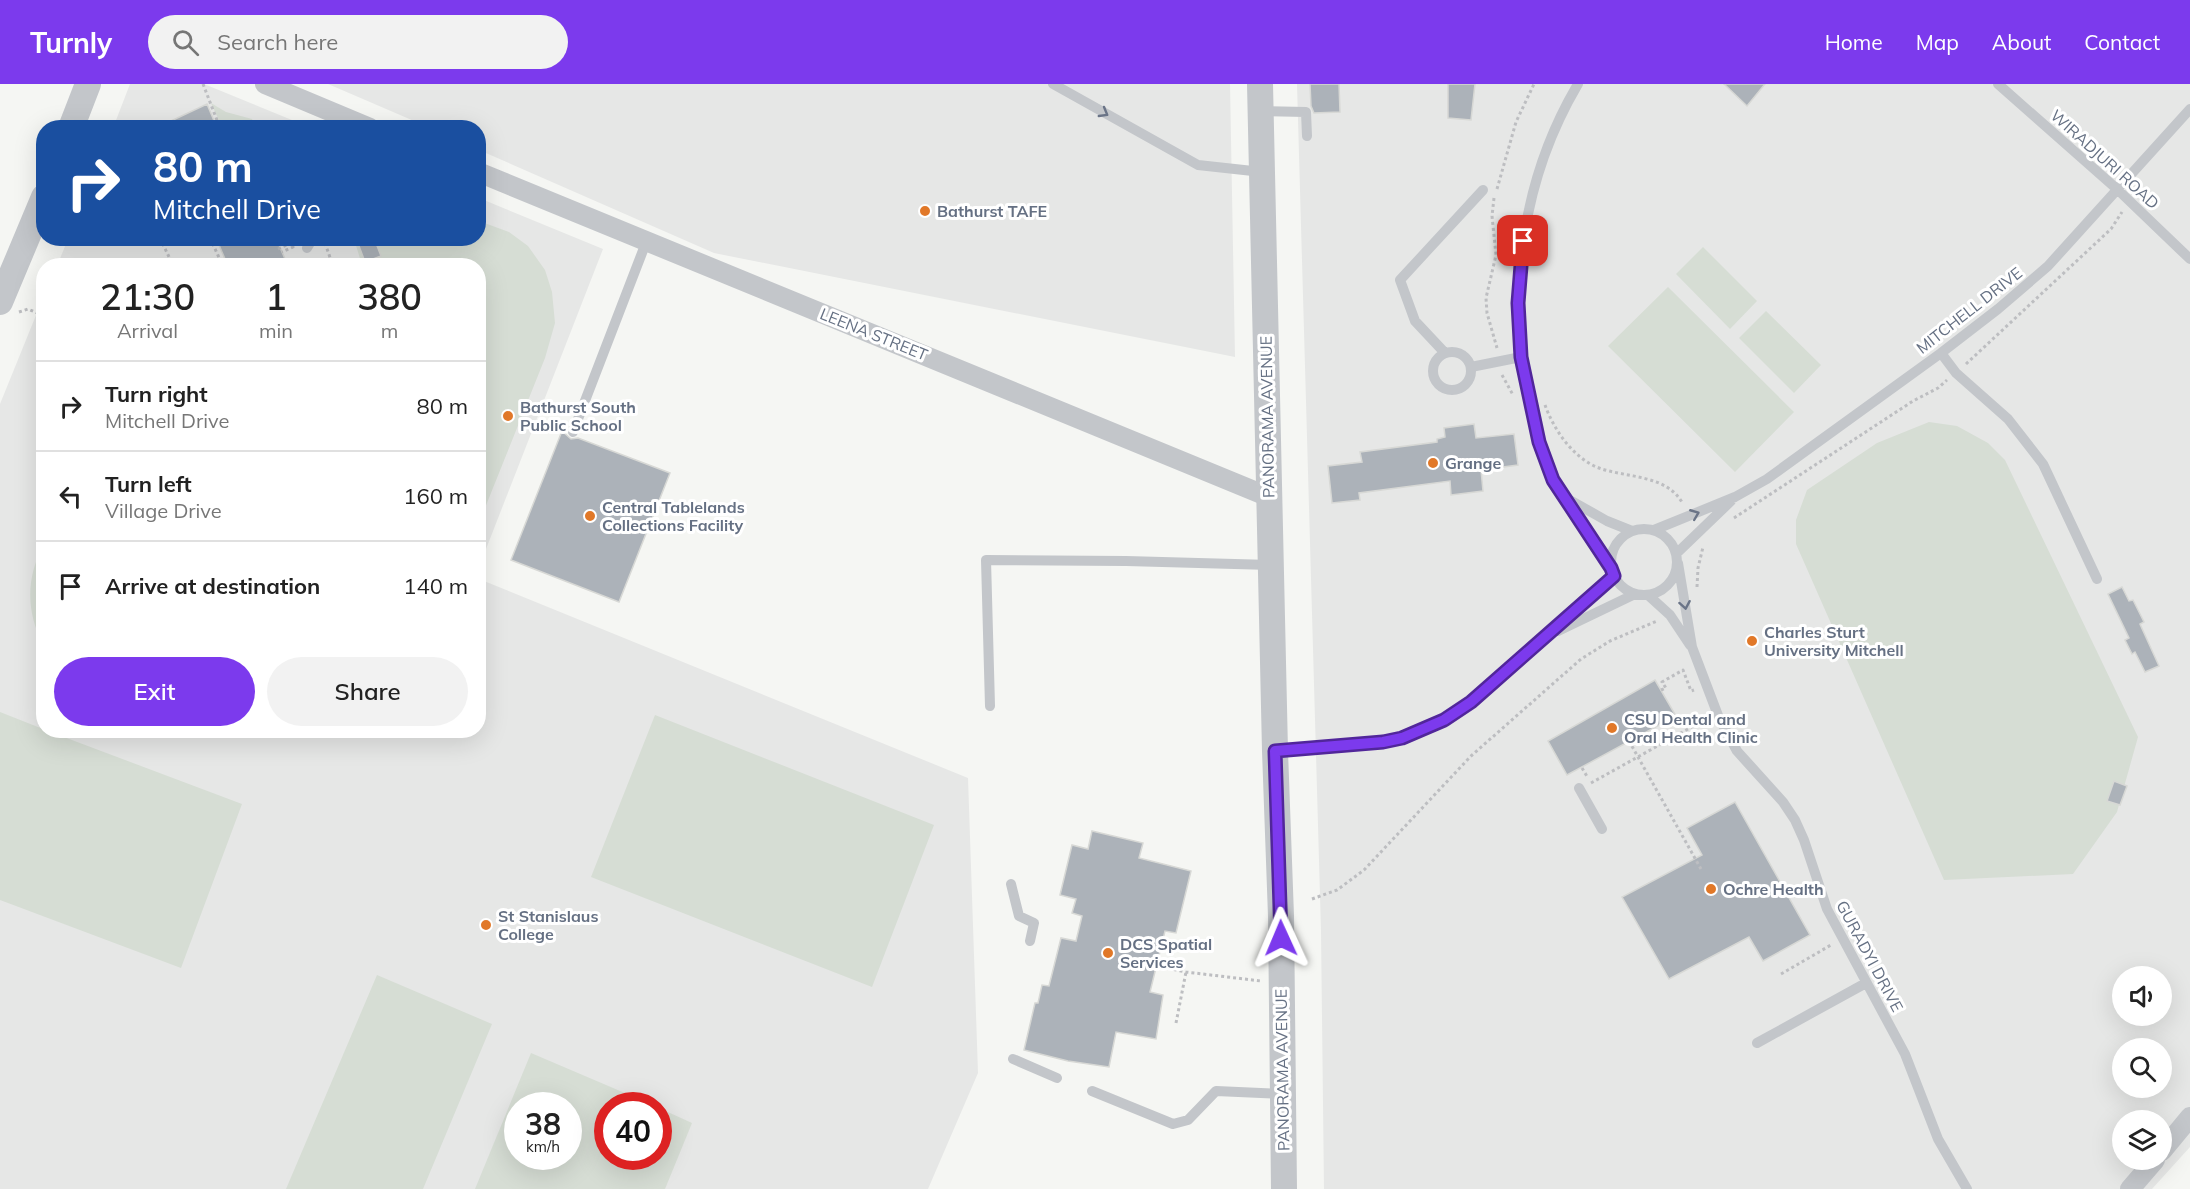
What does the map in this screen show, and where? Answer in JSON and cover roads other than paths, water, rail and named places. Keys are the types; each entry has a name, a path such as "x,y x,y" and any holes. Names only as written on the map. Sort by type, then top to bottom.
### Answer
{"street":[{"path":"74,120 88,84"},
{"path":"265,84 341,120"},
{"name":"PANORAMA AVENUE","path":"1260,84 1275,751 1281,916 1284,1189"},
{"name":"LEENA STREET","path":"486,175 1269,497"},
{"path":"10,307 36,223"},
{"path":"2172,1139 2190,1117"},
{"path":"2130,1189 2146,1170"}],"lane":[{"path":"1053,84 1198,165 1262,172"},
{"path":"1578,84 1560,116 1544,156 1528,211 1518,303 1521,357 1530,403 1553,480 1566,497 1613,572 1626,591 1648,595 1665,588 1676,572 1677,558 1672,543 1664,535 1654,530 1632,531 1615,546 1611,557 1613,572"},
{"name":"WIRADJURI ROAD","path":"1998,84 2118,190 2190,259"},
{"name":"MITCHELL DRIVE","path":"1654,530 1735,497 1767,480 1998,309 2048,266 2190,109"},
{"path":"1260,111 1306,112 1306,136"},
{"path":"1445,353 1415,321 1400,280 1484,190"},
{"path":"573,432 647,240"},
{"path":"1454,351 1468,359 1471,367 1471,374 1463,387 1449,390 1436,383 1432,369 1439,356 1454,351"},
{"path":"1941,353 1956,373 2008,419 2043,464 2097,579"},
{"path":"1471,367 1521,357"},
{"path":"1566,497 1607,521 1632,531"},
{"name":"MITCHELL DRIVE","path":"1677,558 1697,533 1735,497"},
{"name":"GURADYI DRIVE","path":"1677,558 1692,647 1727,734 1737,751 1783,802 1795,820 1827,909 1905,1054 1938,1139 1967,1189"},
{"path":"990,706 986,560 1126,561 1271,566"},
{"path":"1275,751 1383,742 1444,720 1471,702 1546,636 1613,572"},
{"path":"1546,636 1635,594"},
{"name":"GURADYI DRIVE","path":"1648,595 1663,619 1692,647"},
{"path":"1579,788 1602,829"},
{"path":"1011,884 1019,916 1034,923 1030,941"},
{"path":"1757,1043 1866,983"},
{"path":"1013,1059 1057,1078"},
{"path":"1092,1091 1173,1124 1188,1120 1216,1091 1282,1094"}],"place":[{"name":"Bathurst TAFE","path":"925,211"},
{"name":"Bathurst South Public School","path":"508,416"},
{"name":"Grange","path":"1433,463"},
{"name":"Central Tablelands Collections Facility","path":"590,516"},
{"name":"Charles Sturt University Mitchell","path":"1752,641"},
{"name":"CSU Dental and Oral Health Clinic","path":"1612,728"},
{"name":"Ochre Health","path":"1711,889"},
{"name":"St Stanislaus College","path":"486,925"},
{"name":"DCS Spatial Services","path":"1108,953"}]}
